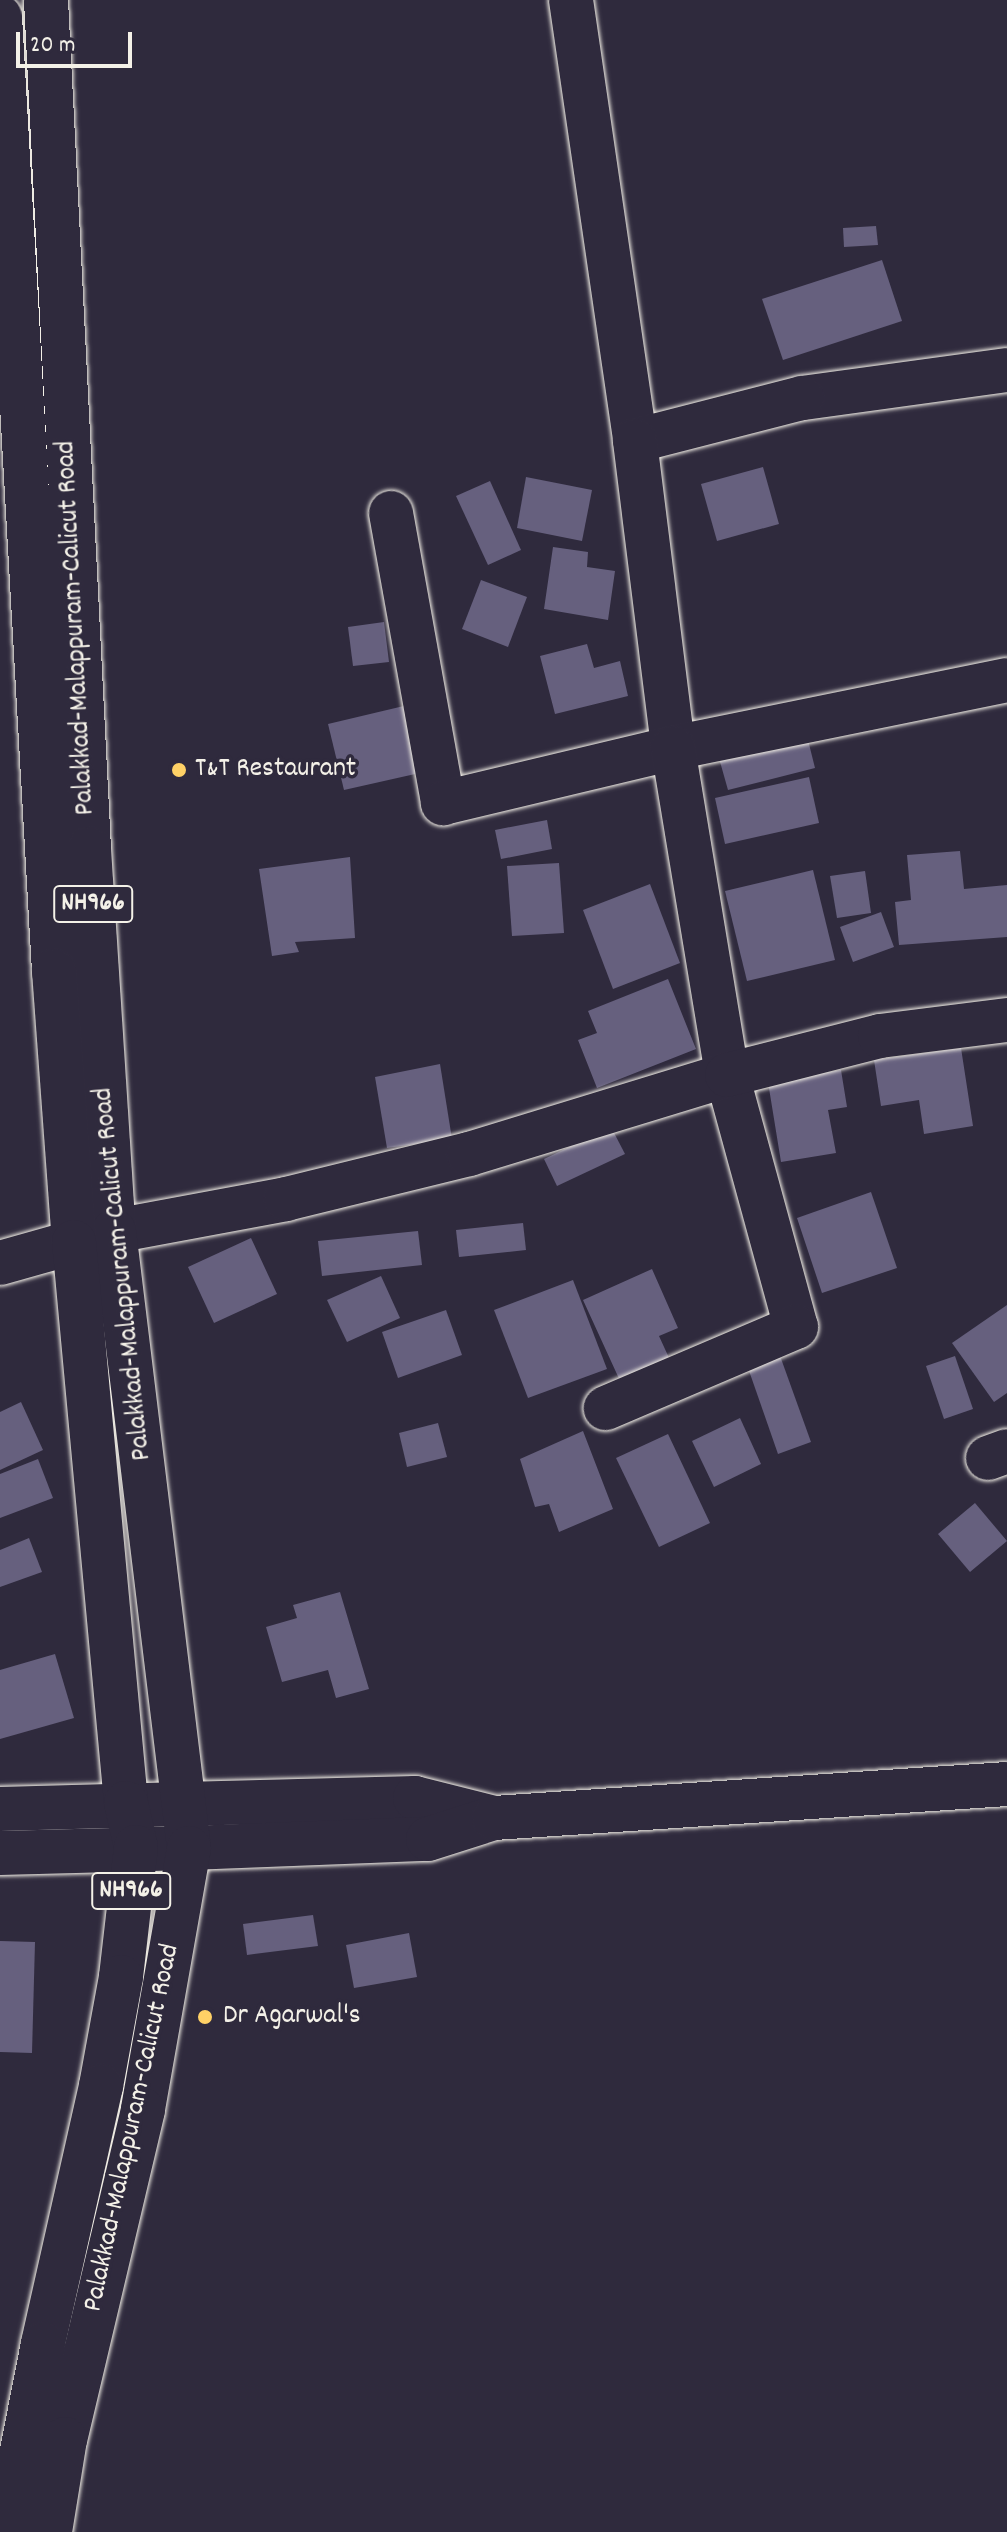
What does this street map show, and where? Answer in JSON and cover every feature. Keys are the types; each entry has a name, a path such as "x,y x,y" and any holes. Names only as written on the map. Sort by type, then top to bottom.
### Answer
{"main road":[{"name":"Palakkad-Malappuram-Calicut Road","path":"6,2532 43,2344 101,2086 121,1977 136,1847 126,1803 94,1236 89,849 46,0"},
{"path":"571,0 635,441 673,748 727,1075 796,1327 606,1408"},
{"name":"Palakkad-Malappuram-Calicut Road","path":"0,17 53,955 189,1848 143,2110 65,2439 50,2532"},
{"path":"635,441 802,398 1007,370"},
{"path":"391,513 443,803 673,748 1007,680"},
{"path":"0,1263 94,1236 286,1199 469,1154 727,1075 880,1036 1007,1020"},
{"path":"0,1853 428,1839 494,1818 1007,1784"},
{"path":"0,1809 126,1803 415,1798 494,1818"}],"building":[{"path":"876,226 878,245 844,247 843,228"},
{"path":"882,260 902,321 783,360 762,299"},
{"path":"763,467 779,524 717,541 701,484"},
{"path":"526,477 592,490 582,541 517,528"},
{"path":"490,481 521,550 488,565 456,496"},
{"path":"553,547 588,552 587,567 615,571 608,620 544,609"},
{"path":"481,580 527,597 508,647 462,629"},
{"path":"384,622 389,662 353,666 348,627"},
{"path":"587,644 594,668 620,661 628,696 555,714 540,656"},
{"path":"408,705 424,772 344,790 328,724"},
{"path":"805,728 815,768 728,790 717,751"},
{"path":"809,777 819,823 725,844 715,798"},
{"path":"547,820 552,849 501,859 495,830"},
{"path":"960,851 964,889 1007,885 1007,937 899,945 895,902 911,900 907,855"},
{"path":"350,857 355,938 295,942 299,952 272,956 259,869"},
{"path":"559,863 564,933 512,936 507,866"},
{"path":"813,870 835,960 747,981 725,891"},
{"path":"865,871 871,913 837,918 830,876"},
{"path":"650,884 680,963 613,989 583,910"},
{"path":"881,912 894,947 853,962 840,927"},
{"path":"668,979 696,1049 597,1088 578,1040 597,1033 588,1011"},
{"path":"961,1048 973,1126 924,1134 919,1100 881,1106 874,1060"},
{"path":"440,1064 452,1139 387,1148 375,1077"},
{"path":"841,1070 847,1107 828,1110 836,1153 781,1162 768,1082"},
{"path":"611,1127 625,1154 557,1186 544,1159"},
{"path":"871,1192 897,1268 822,1293 797,1218"},
{"path":"523,1223 526,1250 459,1257 456,1230"},
{"path":"418,1231 422,1265 322,1276 318,1241"},
{"path":"251,1238 277,1294 214,1323 188,1267"},
{"path":"652,1269 678,1328 659,1336 670,1360 621,1383 583,1300"},
{"path":"381,1276 400,1318 347,1342 327,1300"},
{"path":"573,1280 607,1369 528,1398 494,1310"},
{"path":"1007,1305 1007,1393 994,1402 952,1343"},
{"path":"446,1310 462,1355 398,1378 382,1332"},
{"path":"779,1353 811,1442 778,1454 747,1365"},
{"path":"955,1356 973,1409 944,1419 926,1366"},
{"path":"21,1402 43,1450 0,1470 0,1412"},
{"path":"740,1418 761,1464 714,1487 692,1441"},
{"path":"438,1423 447,1457 407,1467 399,1433"},
{"path":"583,1431 613,1509 559,1532 549,1504 535,1507 520,1459"},
{"path":"668,1434 710,1523 659,1547 616,1458"},
{"path":"38,1459 53,1498 0,1518 0,1474"},
{"path":"975,1503 1007,1541 970,1572 938,1534"},
{"path":"29,1538 42,1572 0,1587 0,1550"},
{"path":"340,1592 369,1689 336,1698 328,1670 282,1682 266,1627 297,1618 293,1605"},
{"path":"55,1654 74,1718 0,1739 0,1670"},
{"path":"313,1915 318,1946 247,1955 243,1924"},
{"path":"409,1933 417,1977 354,1988 346,1945"},
{"path":"0,1941 35,1942 32,2053 0,2052"}],"place":[{"name":"T&T Restaurant","path":"179,770"},
{"name":"Dr Agarwal's","path":"205,2017"}]}
